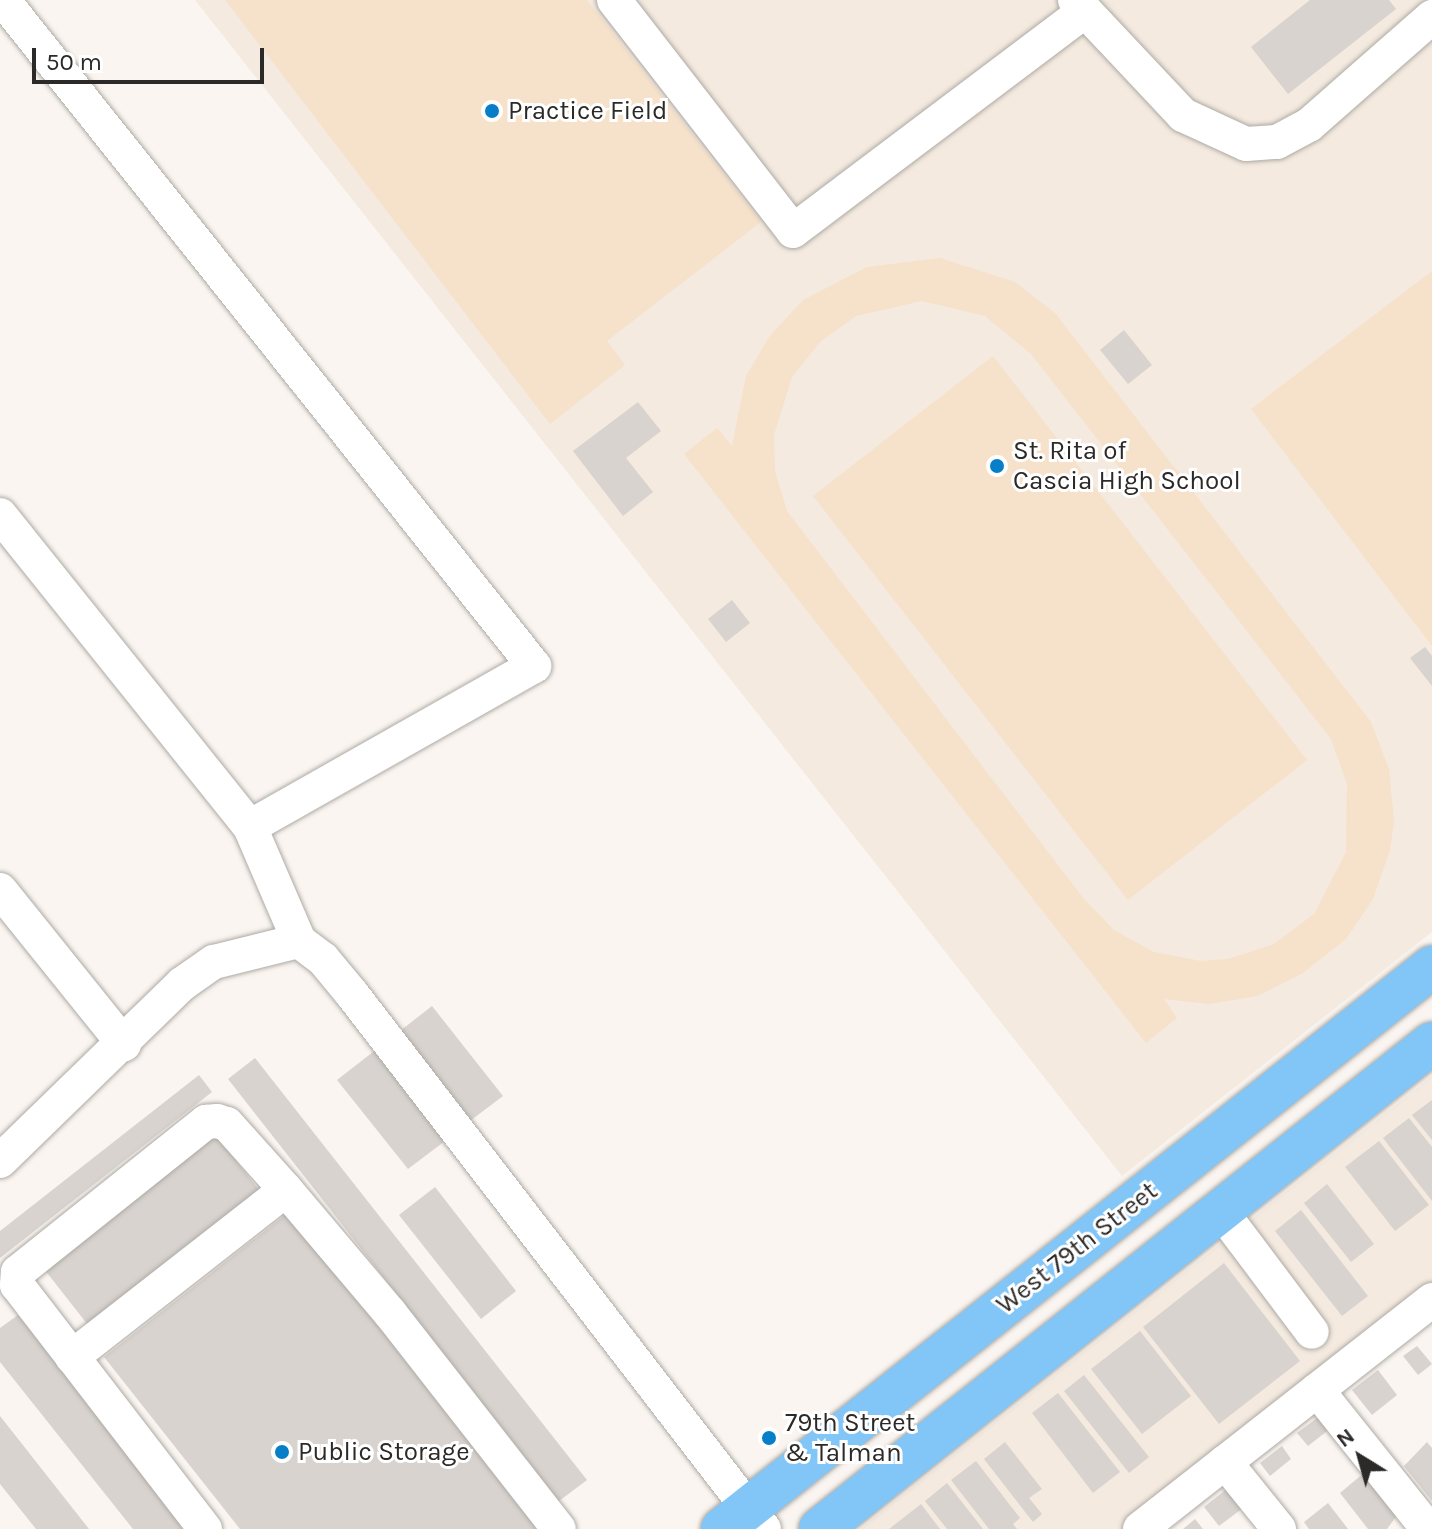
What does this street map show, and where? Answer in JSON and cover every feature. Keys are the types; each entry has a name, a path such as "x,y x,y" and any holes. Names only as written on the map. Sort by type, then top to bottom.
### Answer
{"main road":[{"name":"West 79th Street","path":"744,1522 1432,967"},
{"path":"820,1529 1432,1043"}],"lane":[{"path":"3,0 534,666 250,827"},
{"path":"614,0 793,231 1079,6 1183,115 1246,144 1277,142 1309,125 1432,17"},
{"path":"0,515 250,827 299,941 323,959 352,994 744,1522"},
{"path":"0,890 124,1044"},
{"path":"0,1161 124,1044 182,984 214,962 299,941"},
{"path":"205,1529 17,1285 18,1272 206,1122 227,1124 286,1190 559,1529"},
{"path":"72,1357 286,1190"},
{"path":"1221,1211 1312,1332"},
{"path":"1140,1529 1432,1300"},
{"path":"1317,1390 1428,1529"},
{"path":"1225,1462 1279,1529"}],"shaded area":[{"name":"St. Rita of Cascia High School","path":"195,0 1432,0 1432,932 1122,1176"},
{"name":"Practice Field","path":"225,0 587,0 761,222 607,341 625,365 550,424"},
{"path":"940,258 1015,282 1055,313 1371,722 1389,769 1394,821 1390,850 1373,899 1346,939 1303,973 1258,996 1209,1004 1164,999 1177,1018 1146,1043 684,454 717,428 732,446 746,376 769,337 803,300 867,267","holes":["922,301 985,316 1031,354 1331,739 1347,784 1346,852 1314,914 1274,944 1228,959 1201,961 1154,952 1114,930 1084,899 787,511 775,471 774,435 792,377 821,341 856,316"]},
{"path":"1432,271 1432,646 1251,409"},
{"path":"993,356 1307,760 1128,900 813,496"},
{"path":"1432,1076 1432,1300 1140,1529 860,1529"}],"building":[{"path":"1310,0 1389,0 1396,9 1288,94 1251,47"},
{"path":"1124,330 1152,365 1128,384 1100,350"},
{"path":"638,402 661,431 626,458 653,492 623,516 573,451"},
{"path":"732,600 750,623 726,642 708,619"},
{"path":"1425,647 1432,656 1432,686 1410,658"},
{"path":"432,1006 503,1096 462,1127 391,1038"},
{"path":"378,1048 449,1138 408,1169 337,1080"},
{"path":"255,1058 587,1480 559,1501 228,1079"},
{"path":"199,1075 212,1092 0,1258 0,1231"},
{"path":"1432,1100 1432,1140 1412,1115"},
{"path":"1409,1118 1432,1147 1432,1201 1383,1138"},
{"path":"215,1134 259,1190 88,1325 44,1269"},
{"path":"1379,1141 1429,1205 1395,1231 1345,1167"},
{"path":"1327,1184 1374,1244 1351,1262 1304,1203"},
{"path":"435,1187 516,1291 481,1319 399,1215"},
{"path":"1301,1210 1368,1296 1342,1316 1275,1231"},
{"path":"289,1212 537,1529 240,1529 104,1357"},
{"path":"1224,1263 1300,1361 1219,1424 1143,1327"},
{"path":"18,1315 187,1529 133,1529 0,1362 0,1328"},
{"path":"1140,1331 1191,1396 1142,1434 1091,1369"},
{"path":"1417,1346 1432,1364 1418,1375 1403,1356"},
{"path":"1378,1370 1397,1395 1372,1415 1352,1390"},
{"path":"1084,1375 1149,1457 1129,1473 1064,1391"},
{"path":"1058,1393 1120,1472 1093,1493 1032,1413"},
{"path":"1321,1415 1331,1428 1308,1446 1297,1433"},
{"path":"0,1416 89,1529 36,1529 0,1484"},
{"path":"1005,1442 1042,1489 1029,1498 1042,1514 1033,1522 984,1459"},
{"path":"1427,1442 1432,1448 1432,1501 1404,1466"},
{"path":"1282,1446 1291,1459 1270,1476 1260,1463"},
{"path":"976,1461 1020,1518 1013,1524 1017,1529 989,1529 951,1480"},
{"path":"1365,1472 1398,1514 1387,1529 1368,1529 1340,1493"},
{"path":"947,1483 983,1529 947,1529 925,1501"},
{"path":"1228,1488 1243,1508 1219,1526 1204,1507"},
{"path":"1328,1503 1348,1529 1309,1529 1304,1522"},
{"path":"921,1504 940,1529 889,1529"},
{"path":"1195,1519 1203,1529 1183,1529"}],"place":[{"name":"Practice Field","path":"492,111"},
{"name":"St. Rita of Cascia High School","path":"997,466"},
{"name":"79th Street & Talman","path":"769,1438"},
{"name":"Public Storage","path":"282,1452"}]}
